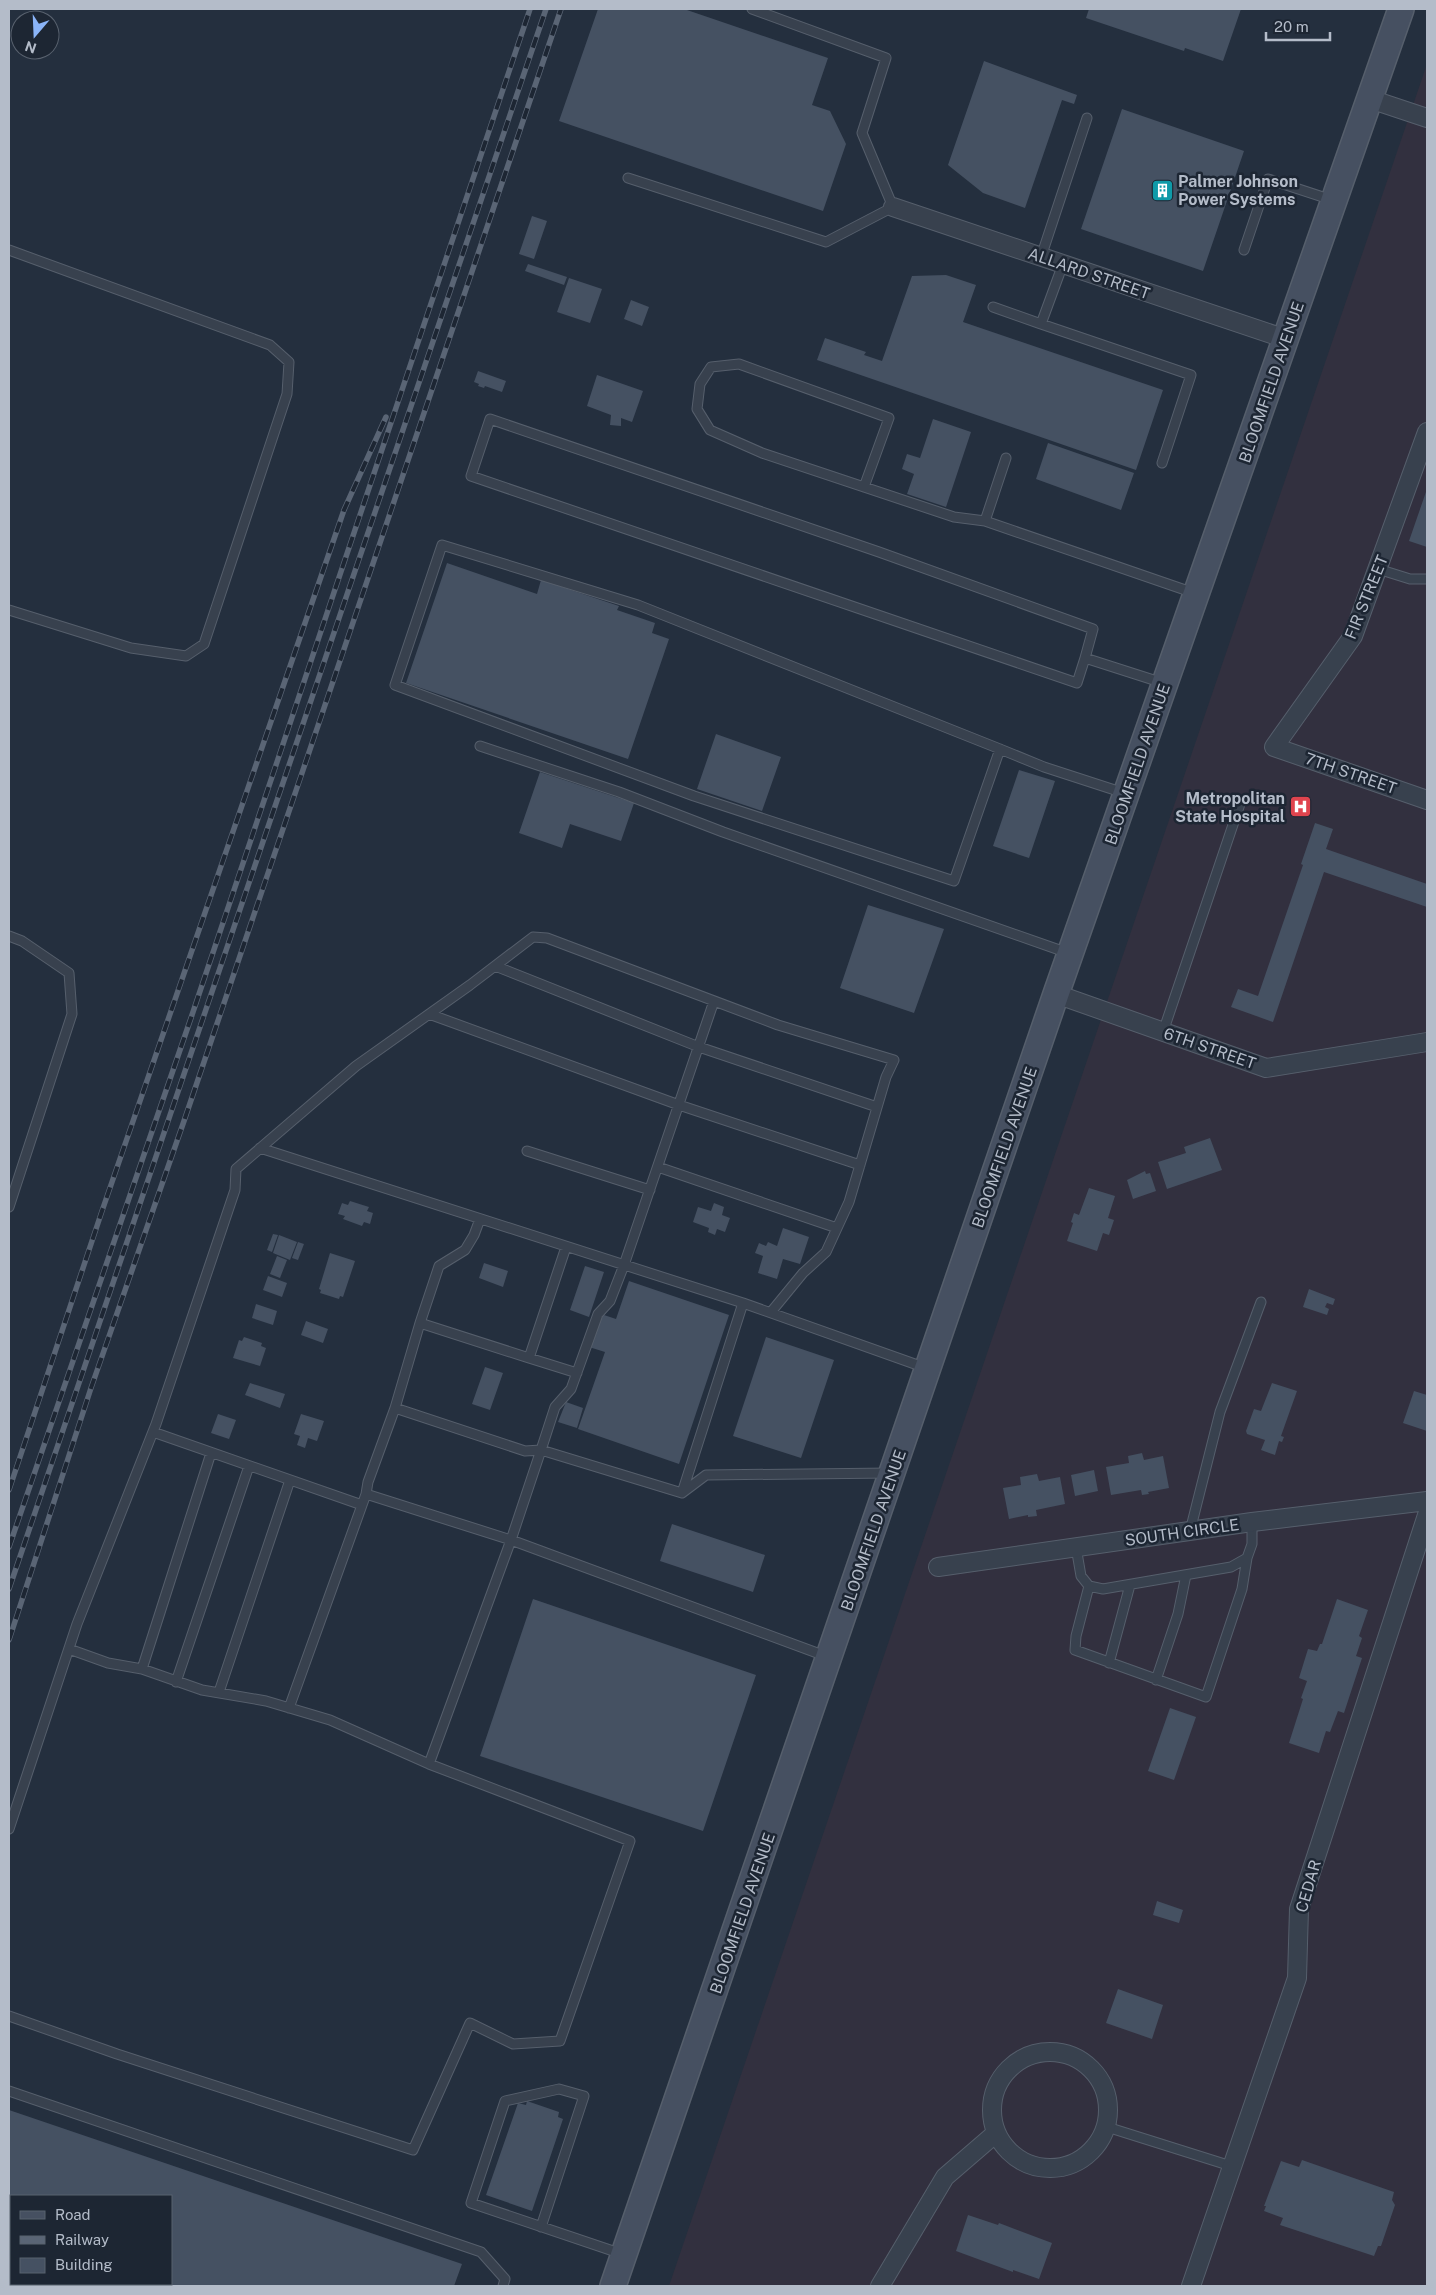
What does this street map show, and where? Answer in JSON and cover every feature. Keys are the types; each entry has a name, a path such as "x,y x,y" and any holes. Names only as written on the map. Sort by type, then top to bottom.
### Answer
{"main road":[{"name":"BLOOMFIELD AVENUE","path":"614,2286 1056,994 1401,9"}],"street":[{"path":"1370,99 1427,118"},
{"name":"ALLARD STREET","path":"893,207 1286,339"},
{"name":"FIR STREET","path":"1274,747 1353,636 1427,432"},
{"name":"7TH STREET","path":"1274,747 1427,800"},
{"name":"6TH STREET","path":"1056,994 1266,1068 1427,1042"},
{"name":"SOUTH CIRCLE","path":"938,1567 1252,1522 1427,1501"},
{"name":"CEDAR","path":"1191,2286 1296,1978 1299,1909 1427,1515"},
{"path":"1057,2052 1076,2058 1093,2070 1104,2087 1109,2106 1107,2127 1100,2143 1088,2156 1072,2165 1054,2169 1036,2168 1020,2161 1006,2149 996,2134 991,2114 994,2094 1003,2076 1018,2061 1036,2053 1057,2052"},
{"path":"880,2286 945,2177 996,2134"}],"lane":[{"path":"628,178 826,242 893,207 862,134 886,58 752,9"},
{"path":"1041,257 1087,118"},
{"path":"1244,250 1268,179 1334,201"},
{"path":"9,250 270,345 289,362 287,394 204,644 186,656 131,648 9,610"},
{"path":"1041,324 1062,264"},
{"path":"993,307 1191,375 1162,463"},
{"path":"864,487 888,418 785,379 739,364 710,367 700,384 698,409 710,430 762,453 864,487 954,517 984,521 1196,594"},
{"path":"490,419 870,548 1093,629 1085,658 1077,683 471,476 490,419"},
{"path":"984,521 1006,458"},
{"path":"1000,749 954,881 694,796 395,685 442,545 638,605 1000,749 1044,767 1127,794"},
{"path":"1378,569 1410,579 1427,579"},
{"path":"1085,658 1165,684"},
{"path":"480,746 619,792 723,832 1071,954"},
{"path":"1163,1032 1241,801"},
{"path":"9,936 22,941 69,973 72,1014 9,1207"},
{"path":"9,1829 69,1649 153,1432 235,1190 236,1169 356,1066 533,937 547,938 778,1025 894,1060 886,1077 849,1202 826,1252 803,1273 771,1312"},
{"path":"495,966 699,1047 877,1107"},
{"path":"429,1764 511,1540 555,1408 571,1389 598,1314 610,1301 624,1265 714,1001"},
{"path":"429,1014 679,1105 860,1165"},
{"path":"260,1148 771,1312 928,1369"},
{"path":"527,1151 650,1190"},
{"path":"658,1167 837,1228"},
{"path":"289,1708 362,1506 368,1482 395,1408 420,1323 440,1266 466,1250 480,1219"},
{"path":"529,1358 566,1246"},
{"path":"1190,1531 1220,1412 1261,1302"},
{"path":"682,1493 743,1303"},
{"path":"420,1323 577,1373"},
{"path":"395,1408 525,1451 541,1450 682,1493"},
{"path":"153,1432 362,1506"},
{"path":"142,1669 212,1453"},
{"path":"176,1682 250,1466"},
{"path":"682,1493 706,1475 893,1473"},
{"path":"219,1692 290,1480"},
{"path":"366,1494 511,1540 830,1658"},
{"path":"1089,1586 1076,1636 1075,1650 1206,1697 1242,1590 1247,1558 1252,1544 1252,1522"},
{"path":"1076,1547 1081,1576 1089,1586 1103,1589 1231,1568 1247,1558"},
{"path":"1156,1680 1178,1614 1186,1575"},
{"path":"1109,1663 1130,1585"},
{"path":"9,2016 117,2054 413,2150 470,2023 513,2044 560,2040 630,1841 429,1764 330,1720 266,1701 202,1690 142,1669 108,1663 69,1649"},
{"path":"541,2226 584,2096 559,2089 505,2101 471,2202 624,2255"},
{"path":"9,2091 481,2252 505,2279 503,2286"},
{"path":"1107,2127 1231,2166"}],"shaded area":[{"name":"Metropolitan State Hospital","path":"1427,64 1427,2286 669,2286 920,1550"}],"building":[{"path":"598,9 684,9 828,58 812,105 830,111 846,144 823,211 559,121"},
{"path":"1089,9 1241,9 1223,61 1185,48 1184,51 1086,18"},
{"path":"984,61 1077,95 1074,104 1062,100 1025,208 983,193 948,165"},
{"name":"Palmer Johnson Power Systems","path":"1122,109 1244,151 1203,271 1081,229"},
{"path":"532,216 547,221 534,259 519,254"},
{"path":"528,264 567,277 564,285 525,271"},
{"path":"946,275 976,285 963,322 1163,390 1136,470 817,360 825,338 866,352 864,355 882,361 912,276"},
{"path":"569,278 602,289 590,323 557,312"},
{"path":"631,300 649,307 642,326 624,319"},
{"path":"478,371 506,381 502,392 485,386 484,388 478,386 479,384 474,382"},
{"path":"597,375 643,391 632,422 621,418 621,426 610,425 611,415 587,406"},
{"path":"933,419 971,432 946,507 907,494 914,474 902,469 907,454 920,458"},
{"path":"1048,443 1134,473 1121,510 1036,479"},
{"path":"1427,489 1427,547 1409,541"},
{"path":"447,563 537,594 541,580 619,606 617,610 655,623 652,633 669,639 628,759 406,683"},
{"path":"716,734 781,757 762,811 697,789"},
{"path":"1019,770 1055,781 1029,858 993,846"},
{"path":"540,772 634,803 621,841 570,824 562,848 519,833"},
{"path":"1315,823 1333,829 1326,849 1427,884 1427,907 1324,872 1273,1022 1231,1007 1238,989 1258,996 1303,865 1301,864"},
{"path":"868,905 944,929 914,1013 840,988"},
{"path":"1210,1138 1222,1170 1167,1189 1158,1162 1186,1153 1184,1147"},
{"path":"1145,1171 1146,1174 1150,1173 1156,1191 1133,1199 1127,1180"},
{"path":"1089,1188 1115,1196 1108,1218 1114,1220 1109,1235 1103,1233 1097,1251 1067,1241 1074,1213 1079,1215"},
{"path":"350,1201 369,1207 367,1211 373,1213 370,1224 364,1222 362,1226 343,1219 345,1216 338,1214 342,1203 348,1205"},
{"path":"714,1203 724,1207 722,1215 730,1218 725,1232 717,1229 715,1235 708,1232 709,1228 693,1222 698,1207 711,1211"},
{"path":"783,1228 809,1237 800,1264 783,1259 777,1279 758,1273 763,1256 755,1253 759,1243 766,1246 768,1242 777,1246"},
{"path":"273,1234 278,1235 272,1252 267,1250"},
{"path":"279,1235 297,1242 290,1260 273,1253"},
{"path":"298,1242 304,1244 298,1260 292,1258"},
{"path":"330,1253 355,1261 343,1297 340,1296 339,1299 320,1293 321,1290 319,1289"},
{"path":"277,1256 287,1260 280,1278 270,1274"},
{"path":"484,1263 508,1271 503,1287 479,1278"},
{"path":"585,1266 604,1272 589,1317 570,1310"},
{"path":"268,1276 287,1283 282,1297 263,1290"},
{"path":"629,1281 729,1315 679,1464 578,1429 605,1352 589,1347 601,1314 616,1319"},
{"path":"1309,1289 1335,1299 1333,1305 1327,1303 1325,1307 1329,1309 1327,1315 1303,1307"},
{"path":"256,1304 277,1311 273,1325 252,1318"},
{"path":"306,1321 328,1329 323,1343 301,1335"},
{"path":"244,1337 262,1343 261,1346 266,1348 260,1366 233,1358 239,1340 242,1341"},
{"path":"766,1337 834,1360 801,1458 733,1436"},
{"path":"485,1367 503,1373 490,1410 472,1404"},
{"path":"250,1383 285,1394 280,1408 245,1395"},
{"path":"1272,1383 1297,1391 1281,1436 1284,1437 1282,1442 1279,1441 1275,1455 1261,1450 1265,1440 1247,1434 1246,1431 1254,1409 1261,1411"},
{"path":"1414,1391 1427,1395 1427,1431 1403,1423"},
{"path":"566,1402 583,1408 577,1428 558,1422"},
{"path":"218,1414 236,1420 229,1439 211,1433"},
{"path":"301,1414 324,1421 317,1441 308,1438 305,1448 297,1445 300,1436 294,1434"},
{"path":"1142,1453 1144,1460 1163,1456 1169,1488 1142,1495 1141,1490 1111,1495 1106,1467 1129,1463 1128,1456"},
{"path":"1094,1470 1098,1491 1075,1496 1071,1475"},
{"path":"1037,1474 1039,1481 1060,1477 1065,1504 1036,1510 1037,1516 1028,1517 1028,1515 1009,1519 1003,1488 1021,1485 1020,1477"},
{"path":"672,1524 765,1555 753,1592 660,1561"},
{"path":"533,1599 756,1675 703,1831 480,1756"},
{"path":"1337,1599 1368,1610 1359,1636 1362,1638 1356,1656 1362,1658 1344,1713 1338,1711 1330,1732 1326,1731 1319,1753 1289,1743 1307,1681 1299,1678 1308,1649 1317,1651 1320,1644 1322,1644"},
{"path":"1170,1708 1196,1717 1174,1780 1148,1771"},
{"path":"1157,1901 1183,1910 1179,1923 1153,1915"},
{"path":"1118,1989 1163,2005 1152,2039 1106,2023"},
{"path":"527,2101 559,2112 558,2117 563,2119 532,2211 486,2195 518,2103 526,2105"},
{"path":"9,2110 462,2264 454,2286 9,2286"},
{"path":"1302,2160 1394,2192 1392,2200 1395,2205 1381,2246 1378,2246 1374,2256 1280,2225 1283,2218 1264,2211 1266,2206 1264,2206 1281,2161 1299,2167"},
{"path":"968,2215 998,2225 999,2223 1052,2243 1039,2279 1013,2270 1013,2272 956,2251"}],"railway":[{"path":"9,1547 191,1018 530,9"},
{"path":"9,1589 546,9"},
{"path":"9,1640 91,1388 184,1121 561,9"},
{"path":"9,1490 102,1211 344,510 386,417"}],"place":[{"name":"Palmer Johnson Power Systems","path":"1162,190"},
{"name":"Metropolitan State Hospital","path":"1301,807"}]}
